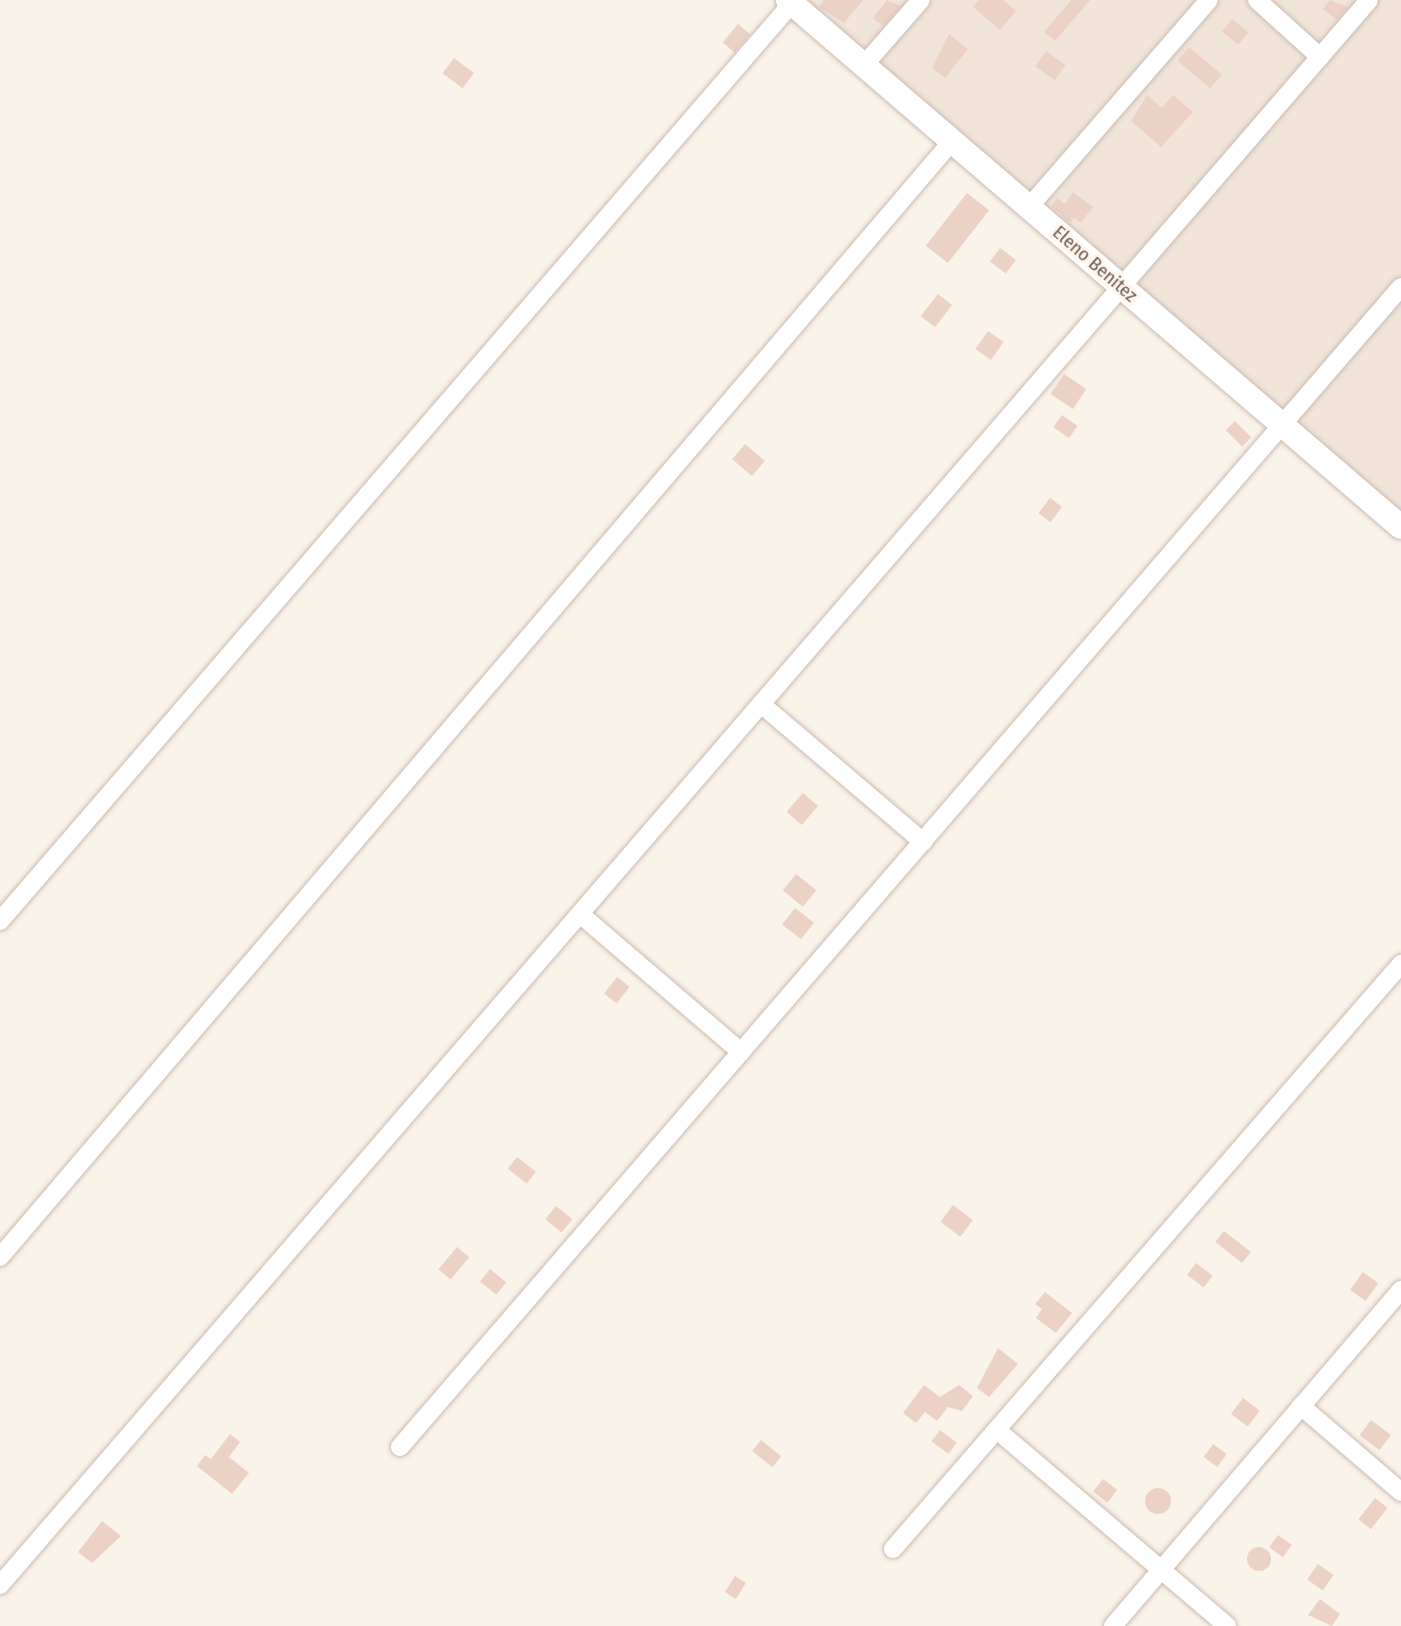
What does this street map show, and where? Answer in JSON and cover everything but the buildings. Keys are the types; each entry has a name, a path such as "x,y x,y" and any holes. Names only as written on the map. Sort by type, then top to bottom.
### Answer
{"street":[{"path":"864,65 921,0"},
{"path":"1029,207 1209,0"},
{"path":"1256,0 1320,57"},
{"path":"0,1585 1369,0"},
{"path":"0,921 790,2"},
{"name":"Eleno Benitez","path":"790,2 1401,527"},
{"path":"0,1257 952,141"},
{"path":"400,1447 1401,287"},
{"path":"761,704 923,842"},
{"path":"580,914 741,1052"},
{"path":"893,1549 1401,964"},
{"path":"1113,1626 1401,1290"},
{"path":"1301,1406 1401,1492"},
{"path":"997,1430 1227,1626"}],"shaded area":[{"path":"788,0 1401,0 1401,527"}]}
